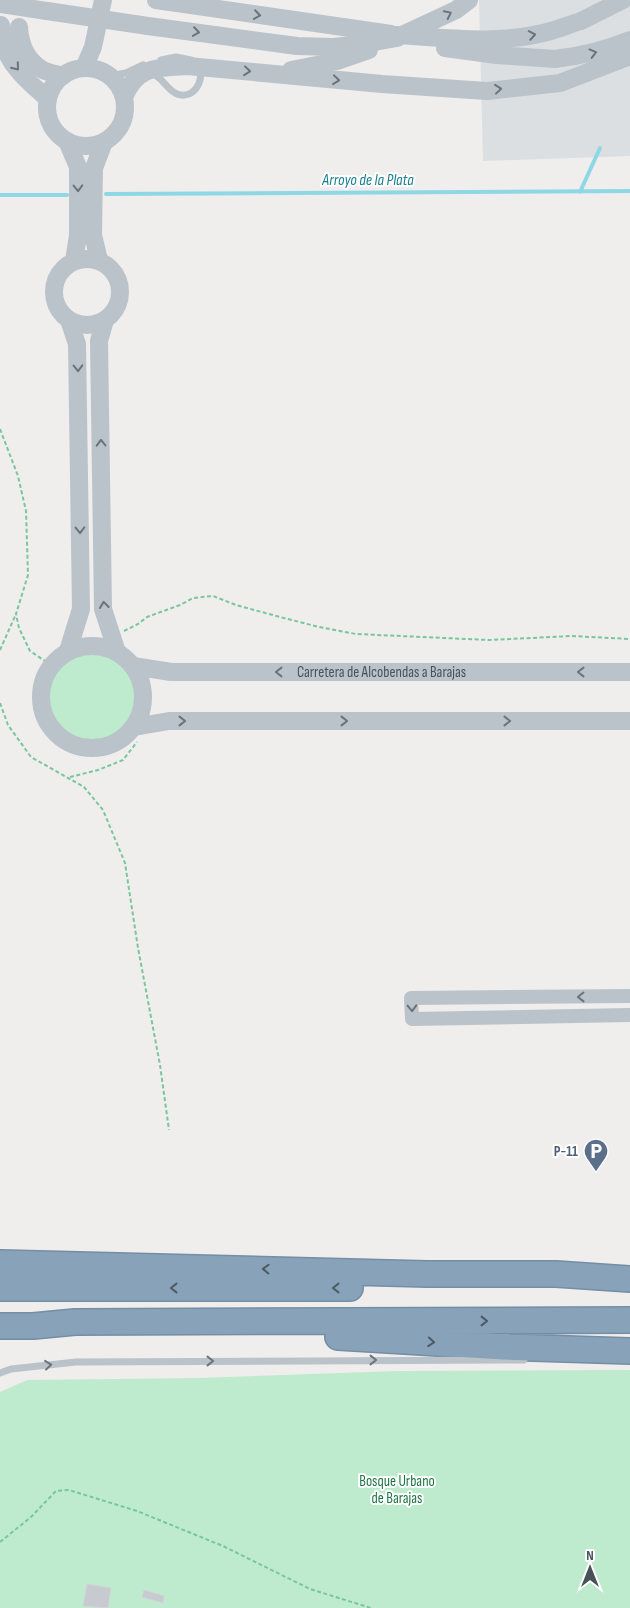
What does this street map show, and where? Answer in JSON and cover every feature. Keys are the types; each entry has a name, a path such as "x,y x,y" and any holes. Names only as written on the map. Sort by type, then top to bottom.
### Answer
{"highway":[{"path":"0,1251 37,1258 94,1264"},
{"path":"0,1263 427,1274 556,1274 630,1280"},
{"path":"0,1288 541,1287 630,1280"},
{"path":"0,1326 33,1326 75,1322 630,1320"},
{"path":"33,1326 75,1332 219,1333 504,1347 630,1351"}],"street":[{"path":"84,68 93,48 103,0"},
{"path":"156,0 396,36 485,39 518,37 550,31 581,21 623,0"},
{"path":"270,74 337,61 368,51 396,36 456,10 469,0"},
{"path":"0,4 297,46 333,47 363,44 396,36 422,44 441,47 497,55 555,59 582,56 605,50 630,40"},
{"path":"48,99 32,85 12,62 4,45 10,26 20,40 26,55 43,70 63,76"},
{"path":"124,97 132,81 142,73 167,67 199,67 382,84 487,90 560,83 630,56"},
{"path":"67,141 85,146 104,142 117,131 125,114 124,97 119,85 110,76 98,70 84,68 73,70 63,76 53,86 48,99 48,116 55,130 67,141 78,167 78,235 74,261"},
{"path":"99,260 94,235 94,168 104,142"},
{"path":"87,258 99,260 110,268 118,279 120,293 117,307 104,320 87,325 69,320 58,310 54,295 55,280 63,268 74,261 87,258"},
{"path":"68,651 81,609 77,344 69,320"},
{"path":"104,320 100,341 103,609 115,645 133,666 138,675 143,696 142,708 134,727 122,738 109,746 94,748 78,747 64,740 53,731 44,718 40,703 41,688 46,673 51,665 68,651 83,646 115,645"},
{"name":"Carretera de Alcobendas a Barajas","path":"133,666 171,672 630,672"},
{"path":"134,727 169,721 630,720"},
{"path":"630,996 411,998 412,1019 630,1015"}],"lane":[{"path":"110,76 153,62 176,57 189,59 199,67 202,77 192,93 186,95 175,93 158,76 142,73"},
{"path":"0,1373 11,1369 76,1362 528,1360"}],"path":[{"path":"0,429 18,476 26,511 28,575 16,614 0,650"},
{"path":"115,645 127,628 138,624 146,617 180,605 193,598 213,596 236,605 280,617 356,634 489,640 572,636 630,640"},
{"path":"16,614 19,628 30,651 51,665"},
{"path":"0,703 8,725 31,757 84,787 103,810 125,863 160,1065 169,1130"},
{"path":"0,1542 31,1517 56,1491 69,1490 137,1511 223,1546 310,1589 371,1608"}],"shaded area":[{"path":"479,0 630,0 630,156 483,161"}],"green space":[{"path":"84,654 100,654 109,657 123,666 132,680 135,697 132,714 123,728 109,737 100,740 84,740 68,733 56,721 49,705 49,689 56,673 68,661"},
{"name":"Bosque Urbano de Barajas","path":"630,1370 630,1608 0,1608 0,1392 27,1380 199,1378 397,1371"}],"building":[{"path":"87,1584 111,1588 108,1608 83,1606"},
{"path":"144,1590 164,1596 163,1603 142,1597"}],"waterway":[{"path":"580,192 600,148"},
{"name":"Arroyo de la Plata","path":"106,194 630,191"},
{"name":"Arroyo de la Plata","path":"0,195 67,195"}],"place":[{"name":"P-11","path":"596,1172"}]}
